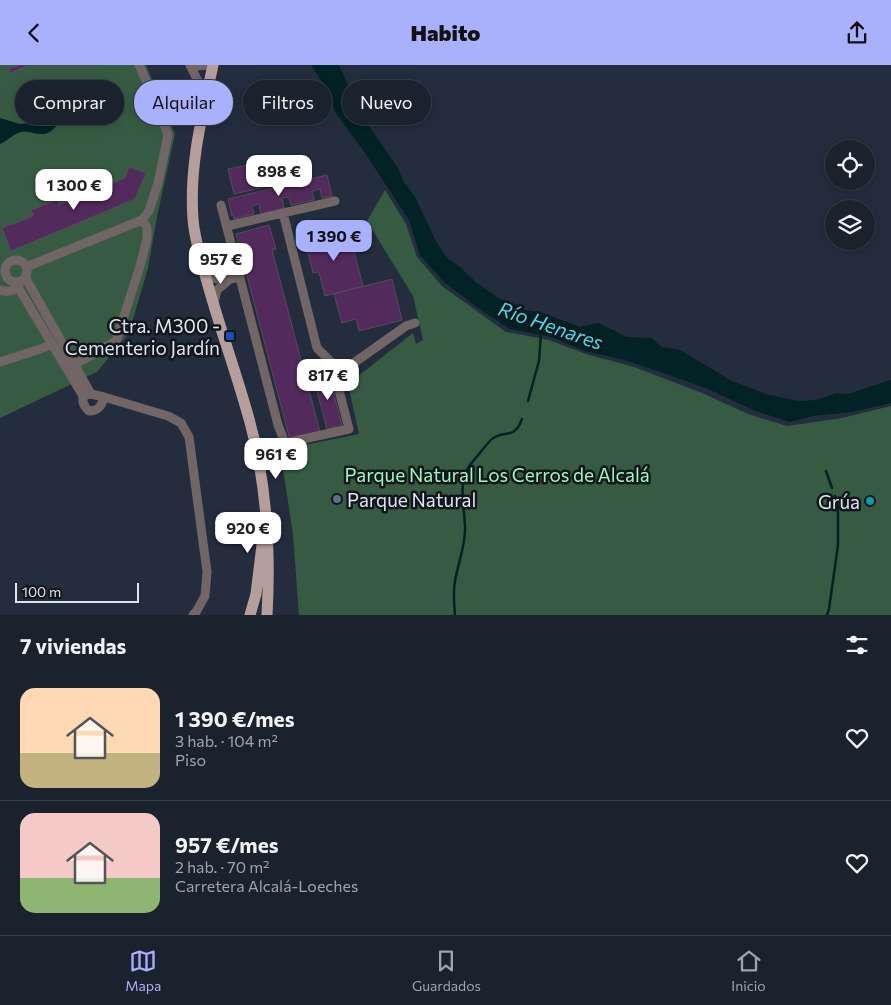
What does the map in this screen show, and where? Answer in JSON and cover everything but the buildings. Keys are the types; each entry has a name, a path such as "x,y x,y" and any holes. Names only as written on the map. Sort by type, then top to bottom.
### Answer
{"main road":[{"path":"210,80 214,65"},
{"path":"200,125 195,147 192,181 194,232 214,306 246,405 261,468 268,546 266,615"},
{"path":"250,615 256,594 262,546 265,496"}],"street":[{"path":"0,291 11,291 21,281 25,272 142,220 148,211 158,183 168,135 154,97 139,65"},
{"path":"190,65 198,80"},
{"path":"195,65 209,65"},
{"path":"227,226 335,201"},
{"path":"221,205 278,425 285,443 350,429 332,363 317,348 283,213"},
{"path":"74,365 116,341 140,266 146,239 147,227 142,220"},
{"path":"16,260 24,263 25,272 57,346 74,365 87,395 17,285 6,275 8,263 16,260"},
{"path":"204,271 216,280 230,280 240,277"},
{"path":"214,306 214,298 218,290 230,280"},
{"path":"335,372 348,367 406,326 416,323"},
{"path":"0,362 57,346"},
{"path":"87,395 82,401 89,411 99,409 104,397"},
{"path":"87,395 104,397 168,416 181,423 189,437 207,572 205,595 193,615"},
{"path":"256,446 272,456 287,461 273,461 261,468"}],"green space":[{"path":"0,65 146,65 152,80 134,80 134,125 171,125 175,134 148,268 129,333 97,372 0,418"},
{"name":"Parque Natural Los Cerros de Alcalá","path":"385,190 406,224 417,257 442,286 506,332 549,340 586,354 634,367 702,393 748,414 787,426 842,418 891,406 891,615 299,615 293,534 283,469 285,449 359,434 348,384 413,333 416,344 423,340 413,296 367,221"}],"water":[{"path":"311,65 339,65 346,80 342,80 342,121 332,104 332,80 321,80"},
{"path":"0,118 15,122 15,125 57,125 45,134 21,132 0,144"},
{"name":"Río Henares","path":"345,125 368,125 398,168 404,182 415,197 436,241 447,258 500,299 517,305 524,310 540,312 580,327 599,323 627,337 651,338 662,347 680,350 732,381 769,395 799,401 816,400 837,393 848,394 891,380 891,403 852,412 813,416 789,422 753,410 706,388 624,360 585,351 551,337 510,329 478,308 443,281 420,255 409,220"}],"waterway":[{"name":"Río Henares","path":"528,401 539,361 541,333"},
{"path":"455,615 454,585 465,532 462,492 465,476 469,466 490,440 496,436 516,430 522,419"},
{"path":"826,471 832,488"},
{"path":"827,615 838,545 838,509 835,496"}],"place":[{"name":"Ctra. M300 - Cementerio Jardín","path":"230,336"},
{"name":"Parque Natural","path":"337,499"},
{"name":"Grúa","path":"870,501"}]}
